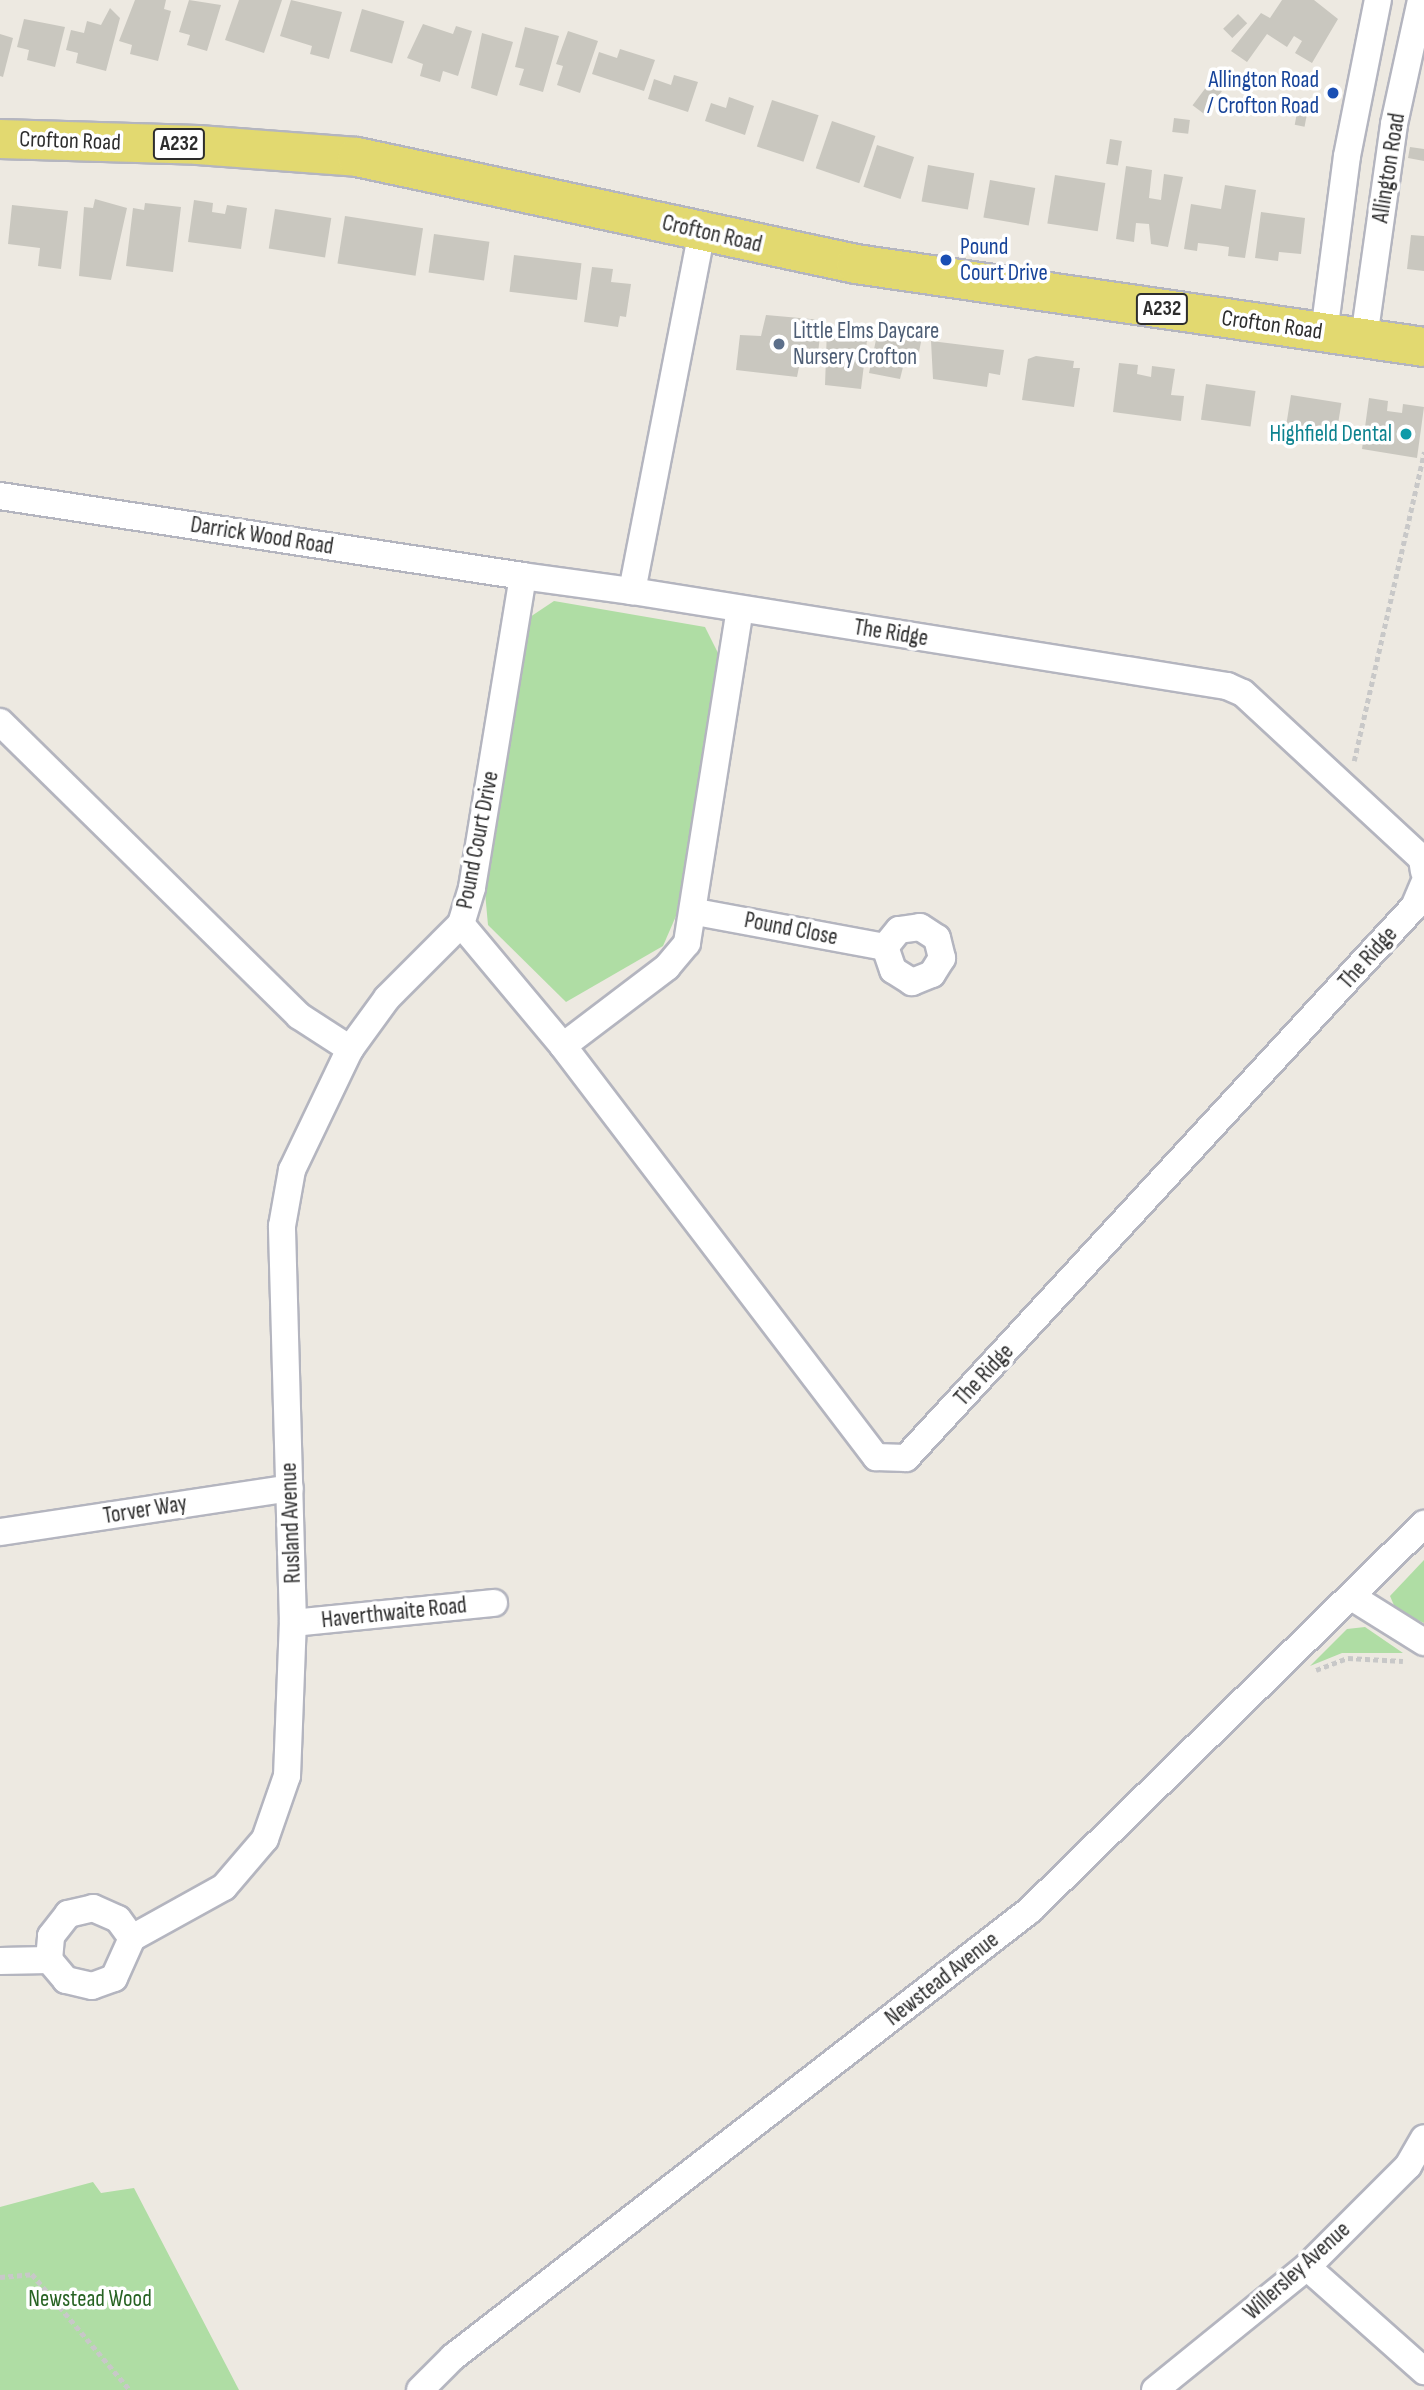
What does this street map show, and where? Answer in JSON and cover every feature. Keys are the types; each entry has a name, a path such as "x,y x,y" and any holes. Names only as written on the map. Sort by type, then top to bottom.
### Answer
{"main road":[{"name":"Crofton Road","path":"0,139 198,145 357,158 856,264 1424,347"}],"street":[{"name":"Allington Road","path":"1324,333 1346,156 1378,0"},
{"name":"Allington Road","path":"1364,338 1394,124 1421,0"},
{"path":"523,576 632,591 702,231"},
{"name":"Darrick Wood Road","path":"0,496 523,576"},
{"name":"Pound Court Drive","path":"523,576 472,888 461,924 563,1046"},
{"name":"The Ridge","path":"563,1046 876,1457 905,1458 1414,907 1424,868 1339,782 1243,693 1227,686 632,591"},
{"path":"563,1046 667,967 687,943 696,912 740,609"},
{"path":"0,722 299,1016 350,1049"},
{"name":"Pound Close","path":"696,912 885,947"},
{"name":"Rusland Avenue","path":"132,1938 224,1887 265,1839 287,1776 293,1623 282,1226 292,1170 350,1049 387,998 461,924"},
{"name":"Torver Way","path":"0,1532 290,1488"},
{"name":"Newstead Avenue","path":"420,2390 453,2357 1030,1910 1424,1524"},
{"path":"1352,1597 1419,1651"},
{"name":"Haverthwaite Road","path":"293,1623 494,1603"},
{"path":"93,1908 118,1919 132,1938 114,1978 92,1986 66,1980 49,1960 51,1936 68,1914 93,1908"},
{"path":"0,1961 49,1960"},
{"name":"Willersley Avenue","path":"1155,2390 1307,2267 1408,2166 1424,2138"},
{"path":"1307,2267 1424,2371"}],"path":[{"path":"1339,782 1353,765 1424,452"},
{"path":"1310,1671 1349,1658 1419,1651"},
{"path":"0,2277 32,2274 130,2390"}],"green space":[{"path":"554,601 705,627 719,655 676,916 663,946 566,1002 488,925 485,892 530,617"},
{"path":"1424,1560 1424,1623 1396,1610 1390,1596"},
{"path":"1365,1627 1403,1653 1342,1653 1310,1666 1347,1629"},
{"name":"Newstead Wood","path":"93,2182 101,2193 134,2188 239,2390 0,2390 0,2207"}],"building":[{"path":"135,0 166,0 164,9 171,11 158,61 130,54 132,45 119,41"},
{"path":"189,0 221,5 207,51 187,45 190,35 179,32"},
{"path":"239,0 282,0 264,53 225,40"},
{"path":"291,0 342,12 329,59 310,54 312,46 280,36"},
{"path":"1282,0 1314,0 1338,19 1312,63 1295,53 1302,41 1294,36 1287,47 1267,34 1247,62 1231,51 1261,13 1270,18"},
{"path":"110,8 120,18 106,71 76,63 78,53 66,50 71,30 84,33 87,21 101,25"},
{"path":"362,9 404,21 392,63 350,51"},
{"path":"1238,14 1247,23 1232,38 1223,29"},
{"path":"24,19 65,27 55,67 27,60 29,50 17,47"},
{"path":"423,24 453,34 456,26 472,31 458,76 443,71 440,82 420,76 423,64 407,58"},
{"path":"525,27 559,36 543,92 519,85 524,69 515,67"},
{"path":"568,31 598,41 580,93 557,85 563,66 556,64"},
{"path":"482,33 513,42 497,96 471,88"},
{"path":"0,34 13,38 3,77 0,76"},
{"path":"620,49 655,60 644,91 592,74 599,52 617,58"},
{"path":"674,75 698,82 688,112 648,99 654,79 671,85"},
{"path":"1210,82 1222,91 1205,114 1193,105"},
{"path":"729,97 754,106 745,135 705,121 711,103 726,108"},
{"path":"772,100 819,115 803,162 757,147"},
{"path":"1297,113 1307,115 1305,127 1295,125"},
{"path":"1174,118 1190,120 1188,134 1172,132"},
{"path":"832,121 875,136 859,183 816,168"},
{"path":"1110,139 1122,141 1118,166 1106,164"},
{"path":"877,145 914,157 900,199 863,187"},
{"path":"1410,147 1424,149 1424,161 1408,158"},
{"path":"928,165 974,173 968,210 922,201"},
{"path":"1126,166 1152,170 1149,198 1161,200 1164,174 1183,177 1168,247 1151,244 1149,224 1136,223 1134,242 1116,239"},
{"path":"1055,175 1105,183 1098,231 1047,223"},
{"path":"990,180 1035,188 1029,225 983,217"},
{"path":"1225,185 1256,190 1245,258 1228,256 1229,247 1216,245 1198,243 1197,251 1184,249 1191,204 1221,209"},
{"path":"95,199 127,208 111,280 79,276 84,207 93,208"},
{"path":"194,200 213,203 212,212 225,214 227,205 247,208 241,249 188,242"},
{"path":"145,203 181,207 173,272 126,266 133,208 144,210"},
{"path":"12,205 68,211 61,269 38,266 40,248 8,244"},
{"path":"275,209 331,218 325,257 269,249"},
{"path":"1261,212 1305,218 1301,254 1279,252 1278,261 1255,258"},
{"path":"345,216 423,228 416,276 337,263"},
{"path":"434,234 489,242 484,280 429,273"},
{"path":"1411,235 1424,236 1424,271 1407,269"},
{"path":"514,255 581,263 577,300 509,292"},
{"path":"592,267 613,269 611,282 631,284 626,317 620,316 618,327 584,322"},
{"name":"Little Elms Daycare Nursery Crofton","path":"766,315 822,320 818,353 802,352 797,377 736,370 740,335 761,336"},
{"path":"836,320 857,323 856,331 868,332 861,389 825,385 827,328 835,329"},
{"path":"888,325 923,332 918,357 906,355 900,379 869,373 877,335 886,337"},
{"path":"931,341 1004,350 1000,375 989,373 987,387 933,379"},
{"path":"1036,356 1074,361 1073,368 1080,368 1074,407 1022,400 1028,359"},
{"path":"1119,363 1138,365 1137,374 1151,377 1152,366 1175,369 1171,395 1184,396 1181,421 1113,412"},
{"path":"1206,384 1256,391 1251,427 1201,420"},
{"path":"1291,395 1341,403 1336,440 1285,432"},
{"path":"1369,398 1388,401 1387,411 1402,413 1403,404 1424,407 1417,458 1362,449"}],"place":[{"name":"Allington Road / Crofton Road","path":"1333,93"},
{"name":"Pound Court Drive","path":"946,260"},
{"name":"Little Elms Daycare Nursery Crofton","path":"779,344"},
{"name":"Highfield Dental","path":"1406,434"}]}
